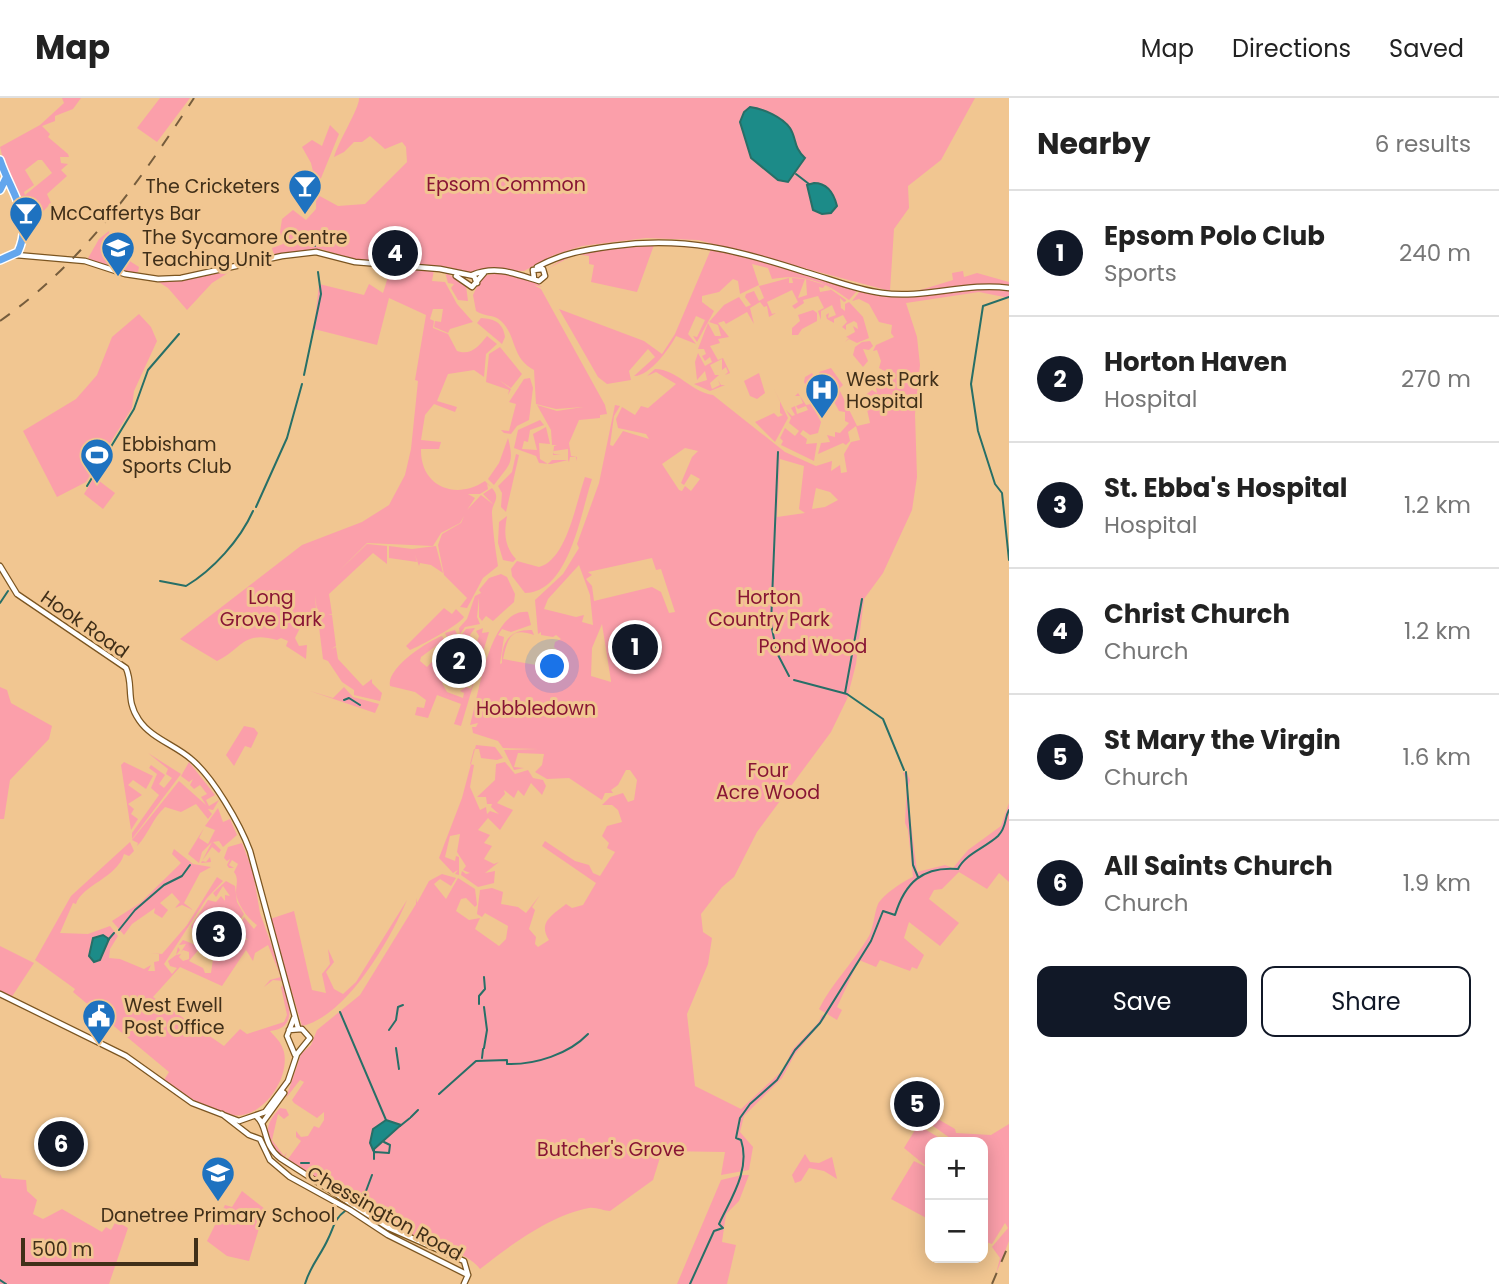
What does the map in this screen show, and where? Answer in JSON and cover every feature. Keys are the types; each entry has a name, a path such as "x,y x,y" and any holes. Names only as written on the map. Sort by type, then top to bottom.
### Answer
{"highway":[{"path":"0,160 24,218 21,251 0,261"},
{"path":"0,192 9,184"}],"main road":[{"path":"469,276 488,272 532,272 556,256 576,250 644,241 692,242 761,258 873,292 916,295 978,286 1009,288"},
{"path":"21,251 85,261 133,276 167,280 282,256 320,252 368,264 446,270 475,277 477,283"},
{"path":"521,273 534,279 544,279 544,271 556,256"},
{"path":"537,267 544,271"},
{"path":"446,270 472,287 480,276 488,272"},
{"path":"532,272 534,279"},
{"path":"467,285 469,276"},
{"name":"Hook Road","path":"0,566 17,594 126,668 129,700 142,724 199,766 250,851 295,1017 299,1028 309,1034 305,1044"},
{"name":"Chessington Road","path":"0,994 113,1049 190,1102 239,1121 259,1118 272,1151 303,1175 401,1235 460,1259 467,1265 468,1275"},
{"path":"295,1017 287,1036 296,1057"},
{"path":"289,1030 299,1028"},
{"path":"255,1136 279,1102 296,1057 305,1044 290,1041"},
{"path":"245,1130 250,1118 262,1114 274,1104 288,1081"},
{"name":"Chessington Road","path":"222,1114 262,1142 270,1160 284,1172 382,1231 468,1275"},
{"path":"459,1270 465,1266 460,1259"},
{"path":"464,1284 468,1275"}],"green space":[{"path":"62,98 81,98 73,109 55,116 55,121 42,126 50,134 48,137 68,154 69,157 60,157 61,163 68,164 61,170 67,176 47,194 51,203 37,218 29,204 33,201 31,198 24,202 4,163 0,147 40,125 64,103","holes":["42,160 52,173 25,195 24,192 34,185 25,170"]},
{"path":"160,98 190,98 157,142 137,128"},
{"name":"Epsom Common","path":"359,98 975,98 941,160 908,186 909,208 894,229 890,291 698,240 646,238 582,246 554,255 524,271 486,269 466,274 450,267 383,263 385,240 379,240 380,249 375,263 361,262 321,249 274,256 272,248 283,244 280,232 282,219 293,210 306,220 316,209 316,194 338,206 365,204 407,162 406,147 402,142 385,149 370,136 362,142 354,142 334,157"},
{"path":"330,125 339,134 317,188 311,163 302,147 312,140 322,146"},
{"path":"109,231 111,249 139,267 138,272 124,272 87,260 99,239"},
{"path":"637,243 686,243 755,258 857,291 849,300 814,280 794,277 772,279 768,268 752,264 759,285 740,294 738,281 733,279 719,292 702,296 702,302 714,311 697,342 693,336 697,337 705,320 696,316 688,334 696,344 676,336 663,355 645,372 634,376 655,357 648,349 629,371 631,380 607,384 598,377 559,309 644,341 662,354 675,334 711,249 654,245 637,292 591,282 594,265 589,264 589,256 576,254 549,268 569,255"},
{"name":"Long Grove Park","path":"391,267 434,270 432,281 445,282 457,304 473,322 450,329 448,333 434,327 435,321 441,322 443,309 433,309 430,319 434,321 433,328 448,334 457,351 471,351 487,336 497,344 486,354 484,377 474,370 448,374 437,401 457,407 455,412 434,404 425,415 421,440 441,442 439,449 421,449 426,472 441,486 462,490 485,481 491,487 487,484 488,489 480,494 468,494 475,498 467,510 481,495 494,505 492,521 498,566 483,578 467,608 460,607 467,598 444,575 438,545 442,534 461,523 464,516 460,523 441,533 433,546 367,543 340,570 367,544 387,546 387,564 373,553 329,594 332,614 328,615 332,615 336,646 331,649 336,647 338,659 363,686 372,679 372,683 382,693 380,701 354,695 354,690 342,682 328,661 323,659 315,595 317,622 304,620 295,638 299,646 307,645 306,659 286,646 288,641 281,638 250,639 217,661 180,639 302,545 362,522 389,505 405,475 411,449 418,381 415,380 426,315 389,298 377,345 314,329 319,284 364,295 369,284 383,293"},
{"path":"231,271 212,283 187,310 168,288 157,281 178,281"},
{"path":"963,271 964,277 977,273 1009,282 1009,298 979,292 906,303 917,337 920,365 915,414 917,477 912,510 883,573 864,599 856,664 847,699 831,732 757,832 734,877 722,887 701,914 703,932 712,938 708,964 687,1014 695,1086 741,1109 784,1069 792,1050 818,1023 822,1015 826,1017 795,1054 782,1078 744,1116 740,1132 753,1147 749,1170 721,1175 725,1152 662,1151 653,1180 610,1211 589,1208 560,1217 517,1241 480,1269 466,1257 402,1232 364,1204 286,1161 276,1152 268,1132 271,1119 280,1108 286,1109 289,1115 284,1119 278,1114 272,1140 284,1156 287,1152 285,1157 288,1159 301,1141 296,1137 296,1131 301,1137 308,1136 314,1126 319,1128 324,1120 324,1112 317,1118 292,1100 304,1082 300,1080 286,1098 301,1054 311,1045 317,1030 360,995 416,904 416,898 417,903 429,881 442,874 456,878 451,886 440,879 434,884 446,899 458,878 475,889 477,905 475,907 466,898 461,899 456,911 469,920 480,918 475,929 499,946 506,939 508,926 485,913 482,917 477,914 480,890 492,888 503,892 501,904 518,907 526,913 540,895 532,907 535,910 529,929 536,937 535,944 538,947 549,940 545,928 548,919 566,904 572,908 583,905 596,883 542,846 545,841 575,861 589,865 593,873 600,876 615,852 607,848 609,843 602,836 607,826 622,822 618,810 612,805 602,805 610,797 623,793 628,802 634,800 637,780 630,770 626,770 618,785 611,790 613,793 605,793 602,800 569,778 547,779 535,772 542,765 544,754 518,753 514,767 524,768 514,770 504,750 538,749 503,748 498,741 473,733 472,727 476,727 478,723 470,725 482,675 495,638 504,624 515,614 528,612 531,625 511,632 502,629 498,635 504,637 500,664 508,638 513,634 524,630 532,630 534,635 521,632 512,635 503,659 547,667 549,663 556,664 558,651 554,647 555,642 561,639 556,635 541,635 541,632 538,634 535,600 563,574 579,548 577,544 599,483 615,405 620,406 614,416 610,445 613,446 623,431 649,439 646,434 618,428 616,419 622,407 635,415 641,406 648,408 676,384 656,372 647,376 655,369 663,370 698,390 713,395 785,452 816,466 832,461 831,471 840,465 841,473 847,472 844,454 851,442 860,440 856,426 848,432 850,441 846,445 843,443 818,454 821,443 830,442 827,435 835,437 835,432 840,433 849,423 845,421 845,412 839,411 831,396 812,400 814,395 818,398 818,393 827,388 826,385 811,392 804,382 805,377 812,373 817,382 822,379 819,372 831,368 843,385 839,389 857,426 870,423 864,396 872,390 877,393 876,388 886,384 892,375 879,368 881,361 877,350 873,351 876,345 894,337 891,333 892,325 879,322 869,304 859,299 852,301 860,291 915,297 914,292 953,280 952,273","holes":["685,448 698,451 692,457 681,483 684,485 691,474 700,479 691,491 685,486 682,491 679,490 662,464","780,459 804,466 799,509 805,513 777,517","816,488 830,492 838,500 825,507 812,509","652,558 656,570 661,569 675,612 669,613 661,592 652,587 594,601 592,586 586,579 592,575 588,572","579,565 590,595 593,625 582,622 584,615 576,617 544,609 548,599","602,624 611,682 591,676 592,648"]},
{"path":"445,272 466,286 468,301 458,300 451,288 454,284 448,283"},
{"path":"499,273 531,279 542,287 534,285 541,289 605,405 607,414 600,415 600,418 579,420 569,443 571,456 577,457 577,461 576,457 570,457 569,462 568,449 553,451 557,445 552,445 551,430 537,405 557,411 583,407 556,409 536,404 534,370 521,359 510,333 501,321 476,311 473,295 482,276"},
{"path":"789,278 789,283 793,283 792,278 805,279 798,298 807,295 806,279 825,285 823,288 819,287 820,292 831,290 826,286 846,300 844,302 840,298 841,308 845,311 845,304 849,302 863,317 869,338 857,343 849,339 845,342 849,338 846,337 855,332 853,326 858,329 857,323 854,321 846,325 846,330 842,327 847,322 843,315 834,319 834,323 827,319 826,315 829,313 828,318 836,315 832,305 821,311 821,320 818,311 824,308 818,296 803,300 804,303 795,309 792,306 798,302 792,290 767,302 772,314 776,313 769,317 767,306 764,307 760,302 750,308 754,324 747,312 726,324 724,321 718,323 729,337 718,339 720,343 710,346 718,360 723,358 730,373 725,375 728,372 726,367 722,370 722,359 710,365 715,375 719,375 710,383 712,389 720,385 718,380 721,385 725,385 710,391 694,384 707,380 705,371 697,380 695,362 698,353 705,366 712,362 710,357 705,361 702,356 706,354 704,349 698,349 708,323 715,336 721,336 718,325 709,322 724,305 739,297 746,307 751,305 745,297 746,294 754,291 759,301 764,298 759,286"},
{"path":"813,310 817,313 817,321 802,329 798,335 792,335 792,328 800,321 798,315"},
{"path":"139,314 151,327 157,341 134,391 132,408 86,482 57,497 23,431 76,399 97,375 112,337"},
{"path":"481,318 494,320 500,325 505,337 502,344 477,323"},
{"path":"870,341 873,346 869,350 863,349 868,361 863,367 853,355 855,347"},
{"path":"500,347 522,374 511,388 499,380 511,389 508,395 509,390 486,382 489,354"},
{"path":"759,373 765,393 757,399 750,396 744,381"},
{"path":"530,378 533,388 529,420 517,426 511,434 504,433 501,430 509,431 516,404 509,402 524,379"},
{"path":"806,392 821,422 818,433 810,435 803,430 800,434 807,439 806,444 817,443 814,461 781,445 783,441 780,438 785,428 795,436 799,431 789,423 791,418 786,410 792,416 795,415 791,408 795,406 797,414 808,410 806,406 798,409 796,406 803,403 800,396 806,405 811,404"},
{"path":"780,401 788,418 775,442 755,422 774,413 778,417 783,415 780,413"},
{"path":"540,420 544,425 530,430 528,442 524,441 522,449 537,450 533,434 546,427 550,444 539,443 540,459 548,464 539,463 536,456 514,448 518,430"},
{"path":"508,438 511,459 494,485 488,479 499,463"},
{"path":"516,454 519,455 506,512 501,507 502,493 498,486 512,472"},
{"path":"552,460 568,460 551,464 548,464"},
{"name":"Ebbisham Sports Club","path":"94,477 115,493 103,509 84,494"},
{"path":"585,477 592,479 578,530 563,566 552,580 540,589 525,593 512,576 511,569 517,561 539,567 557,554 569,529"},
{"path":"492,488 496,495 494,505 483,494"},
{"path":"507,516 506,539 516,559 513,562 503,560 498,543 499,522"},
{"path":"389,546 412,549 436,546 443,573 431,565 420,563 419,566 415,555 417,562 389,558"},
{"path":"501,574 507,577 515,594 514,602 493,621 486,616 482,621 479,617 479,597 477,617 480,624 465,627 460,634 459,628 467,619 475,596 481,593 479,590 489,578"},
{"path":"444,608 452,614 456,609 464,617 447,630 410,650 406,646"},
{"path":"475,628 470,635 476,645 479,636 476,631 483,628 482,633 489,632 461,726 454,724 461,704 437,695 428,718 415,715 417,707 424,708 426,700 415,692 390,686 394,671 418,649 442,636 444,640 421,657 420,661 427,667 454,639 453,634 447,637 445,633 455,630 467,655 467,664 460,660 454,665 457,668 450,671 450,677 446,676 442,683 447,692 463,698 464,693 460,691 466,687 471,689 473,683 468,681 471,680 469,677 473,670 466,672 461,679 458,678 470,662 460,637 466,629"},
{"path":"0,687 7,690 11,703 52,726 49,739 10,780 4,819 0,819"},
{"path":"344,687 353,697 379,704 375,713 310,691 333,698"},
{"path":"244,726 254,728 258,733 251,748 245,746 234,766 226,755"},
{"path":"476,745 495,747 503,758 481,758 479,749 475,749"},
{"path":"148,753 181,774 132,839 132,833 159,795 151,788 157,774 149,768 151,765 165,775 159,784 164,788 172,778 166,774 168,769"},
{"path":"124,762 153,776 146,789 133,780 128,785 142,795 128,804 134,809 131,814 138,819 131,830 121,765"},
{"path":"189,762 215,795 206,800 209,806 219,800 213,810 208,809 212,814 208,819 196,804 181,812 165,807 137,846 138,843 132,840 179,781 206,805 201,797 207,794 200,785 194,789 190,785 193,779 189,782 181,776"},
{"path":"505,762 515,774 528,770 533,778 543,780 546,786 542,795 531,783 524,796 518,790 514,798 504,790 505,794 497,803 513,810 500,830 488,818 478,830 490,835 484,843 492,846 484,859 494,864 499,862 485,873 495,871 494,883 478,887 461,875 462,871 470,873 463,870 466,866 457,852 460,834 450,836 445,857 455,861 456,856 459,857 459,875 455,874 458,870 453,873 439,858 462,798 471,764 474,765 470,787 480,810 486,807 487,814 490,811 499,814 491,807 492,804 487,804 486,797 477,797 495,780 496,764"},
{"path":"906,772 910,780 907,791 917,872 945,865 953,868 968,850 1001,826 1009,803 1009,882 999,873 987,889 959,872 942,889 934,890 929,899 959,923 940,946 909,922 904,938 924,955 917,969 912,967 910,971 880,960 876,967 859,960 837,1007 842,1010 837,1020 819,1009 869,936 878,904 894,889 913,877 905,823 907,781 903,773"},
{"path":"218,808 223,822 230,819 237,835 223,847 219,841 213,842 221,850 219,853 212,847 202,861 212,842 202,852 199,863 188,854 204,828 199,838 208,844 215,830 205,826"},
{"path":"130,842 134,851 129,856 124,854 115,869 85,892 76,904 73,903 60,933 88,934 110,926 118,936 110,949 109,958 120,959 144,969 151,965 148,971 155,971 154,962 159,961 159,954 150,953 162,954 187,925 217,877 223,881 207,898 164,964 172,974 177,968 170,966 168,961 181,954 179,957 183,961 189,959 189,952 181,952 186,944 179,945 183,940 201,947 189,961 203,968 205,973 211,973 214,952 220,958 223,956 218,951 225,947 224,951 230,957 235,949 230,944 236,940 240,945 241,939 248,940 238,931 244,917 254,929 257,925 238,902 234,872 238,864 232,860 229,865 234,868 229,868 227,865 230,859 227,861 224,858 228,847 242,843 253,872 260,913 283,981 273,980 264,987 270,980 281,977 268,945 255,953 253,961 246,950 222,986 180,967 153,997 224,1046 240,1029 247,1034 284,1022 287,1015 281,987 284,984 289,1007 288,1020 279,1029 270,1031 280,1042 284,1052 282,1075 271,1097 252,1112 242,1115 222,1113 179,1091 164,1080 169,1072 73,992 75,989 35,960 71,896"},
{"path":"174,849 193,864 211,867 200,873 184,903 193,910 182,905 175,908 180,902 172,893 160,903 168,910 162,918 154,913 155,908 132,924 124,935 112,921 140,903 181,863 172,854"},
{"path":"226,881 235,886 237,902 244,914 223,946 212,950 202,944 204,941 195,940 201,931 192,930 191,926 208,900 216,902 221,896 225,901 225,895 230,896 223,886 216,897 213,893"},
{"path":"407,900 378,955 351,992 335,1008 302,1026 270,919 294,911 312,990 326,993 322,974 330,964 328,949 334,962 326,972 334,989 343,994 356,982"},
{"path":"0,946 34,963 11,998 0,992"},
{"path":"931,1115 955,1129 956,1133 991,1135 1009,1124 1009,1241 996,1274 1000,1258 992,1247 1008,1228 1005,1223 992,1244 988,1243 988,1137 949,1137 926,1121"},
{"path":"918,1125 938,1137 925,1137 925,1165 904,1148"},
{"path":"805,1154 810,1162 819,1163 832,1157 837,1179 824,1171 809,1168 801,1181 795,1183 792,1175"},
{"path":"914,1161 925,1166 925,1217 891,1199"},
{"path":"0,1174 2,1178 26,1180 27,1191 37,1200 33,1214 43,1219 62,1209 102,1232 106,1227 111,1230 116,1221 128,1228 109,1284 0,1284"},
{"path":"749,1175 739,1201 726,1214 722,1242 736,1245 727,1284 677,1284 721,1180"},
{"path":"242,1191 265,1209 249,1261 227,1256 207,1241 225,1205 232,1207"}],"water":[{"path":"750,107 778,117 790,128 805,158 788,182 778,180 751,158 740,122 744,112"},
{"path":"814,183 827,187 832,193 837,206 831,213 822,214 813,210 807,185"},
{"path":"103,935 109,939 100,960 94,962 89,956 93,938"},
{"path":"386,1120 401,1125 373,1150 370,1143 373,1129"}],"waterway":[{"path":"796,174 809,184"},
{"path":"302,239 315,246"},
{"path":"304,375 321,294 318,272"},
{"path":"1009,297 983,306 971,384 978,431 995,484 1002,493 1009,560"},
{"path":"87,486 134,409 148,370 179,334"},
{"path":"256,507 287,438 302,384"},
{"path":"778,452 771,624 777,653 789,676"},
{"path":"160,581 186,586 196,579 216,563 233,543 253,511"},
{"path":"0,603 8,591"},
{"path":"845,693 862,599"},
{"path":"794,680 847,694 883,719 904,770"},
{"path":"344,700 349,698 360,705"},
{"path":"906,772 913,865 918,877"},
{"path":"690,1284 714,1231 723,1228 719,1224 741,1173 743,1151 741,1140 736,1138 740,1118 750,1104 777,1080 795,1050 820,1023 871,941 883,911 895,915 904,894 925,874 934,870 958,869 970,855 998,836 1009,810"},
{"path":"119,930 135,910 164,885 182,876 190,865"},
{"path":"108,940 114,933"},
{"path":"479,1004 479,996 485,989 484,977"},
{"path":"389,1030 396,1020 398,1007 403,1005"},
{"path":"484,1007 487,1030 484,1048"},
{"path":"340,1012 386,1120"},
{"path":"439,1094 476,1061 507,1060 507,1064 518,1064 540,1060 561,1053 588,1034"},
{"path":"396,1048 399,1069"},
{"path":"482,1058 483,1049"},
{"path":"411,1117 418,1110"},
{"path":"400,1126 410,1118"},
{"path":"375,1152 389,1153 390,1145 384,1142"},
{"path":"374,1149 374,1159"},
{"path":"301,1163 309,1163"},
{"path":"354,1200 366,1191 372,1175"},
{"path":"305,1284 336,1220 345,1211"},
{"path":"0,1280 6,1284"}],"railway":[{"path":"0,321 30,298 84,247 131,190 194,98"},
{"path":"992,1284 1009,1244"}],"place":[{"name":"The Cricketers","path":"305,216"},
{"name":"McCaffertys Bar","path":"26,243"},
{"name":"Christ Church","path":"395,253"},
{"name":"The Sycamore Centre Teaching Unit","path":"118,278"},
{"name":"West Park Hospital","path":"822,420"},
{"name":"Ebbisham Sports Club","path":"97,485"},
{"name":"Epsom Polo Club","path":"635,647"},
{"name":"Horton Haven","path":"459,661"},
{"name":"St. Ebba's Hospital","path":"219,934"},
{"name":"West Ewell Post Office","path":"99,1046"},
{"name":"St Mary the Virgin","path":"917,1104"},
{"name":"All Saints Church","path":"61,1144"},
{"name":"Danetree Primary School","path":"218,1203"}],"park label":[{"name":"Horton Country Park","path":"769,608"},
{"name":"Pond Wood","path":"813,646"},
{"name":"Hobbledown","path":"536,708"},
{"name":"Four Acre Wood","path":"768,781"},
{"name":"Butcher's Grove","path":"611,1149"}]}
